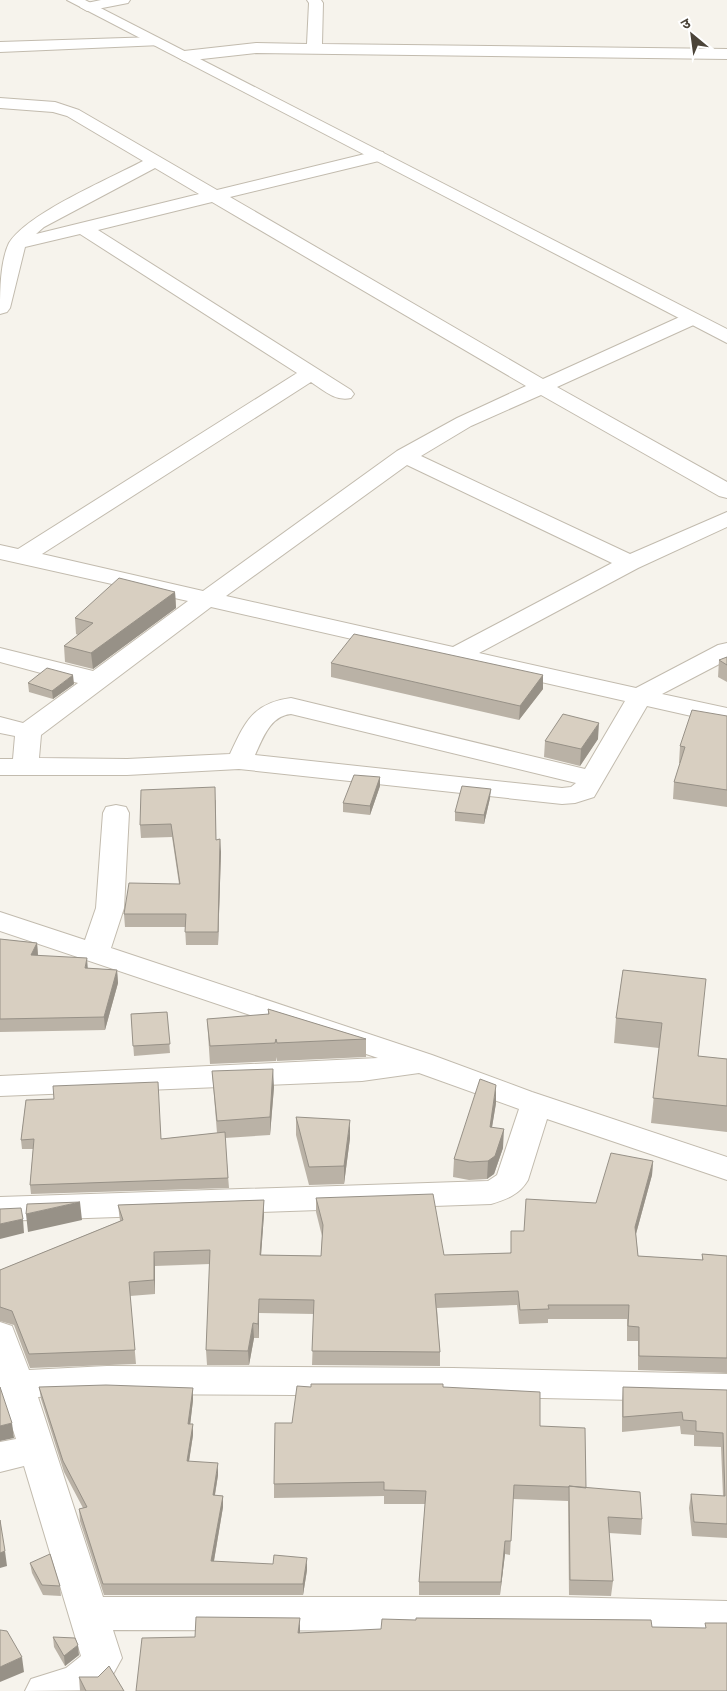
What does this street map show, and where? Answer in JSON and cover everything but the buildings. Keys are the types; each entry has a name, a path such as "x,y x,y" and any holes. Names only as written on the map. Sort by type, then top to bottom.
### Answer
{"street":[{"path":"80,3 123,0"},
{"path":"314,0 316,3 314,48"},
{"path":"80,3 727,337"},
{"path":"0,47 156,42"},
{"path":"184,56 256,48 727,54"},
{"path":"0,103 63,109 542,387 727,491"},
{"path":"17,244 377,156"},
{"path":"0,308 17,244 26,232 38,223 155,161"},
{"path":"83,228 344,394"},
{"path":"691,319 464,422 405,456 208,598 28,732 13,766 127,767 239,761 575,796 585,791 641,696 727,650"},
{"path":"11,555 311,373"},
{"path":"405,456 630,563"},
{"path":"456,654 630,563 727,519"},
{"path":"11,555 727,716"},
{"path":"0,655 97,680"},
{"path":"239,761 263,716 279,706 291,706 593,778"},
{"path":"0,725 28,732"},
{"path":"95,953 110,908 116,813"},
{"path":"0,921 421,1062 536,1104 727,1169"},
{"path":"0,1086 362,1071 421,1062"},
{"path":"0,1209 491,1192 504,1188 512,1180 536,1104"},
{"path":"0,1335 38,1448 90,1613 102,1658 96,1672 82,1680 45,1691"},
{"path":"17,1384 107,1380 452,1382 727,1388"},
{"path":"0,1457 38,1448"},
{"path":"90,1613 559,1614 727,1618"}]}
